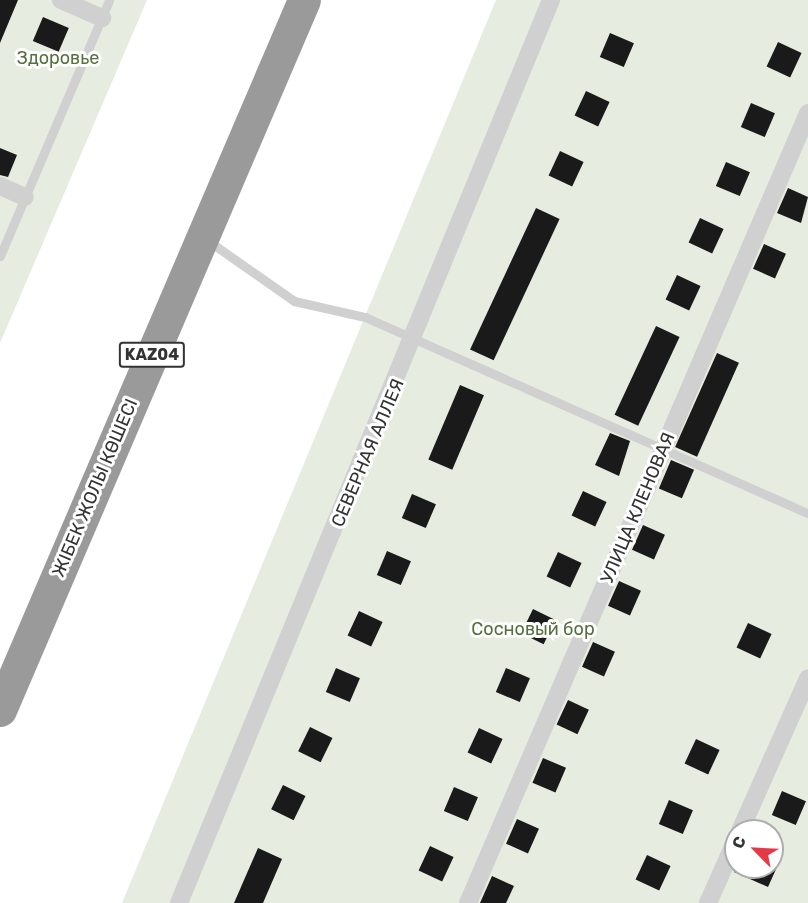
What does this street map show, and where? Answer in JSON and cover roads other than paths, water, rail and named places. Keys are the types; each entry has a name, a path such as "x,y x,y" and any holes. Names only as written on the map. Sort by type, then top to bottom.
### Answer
{"highway":[{"name":"ЖІБЕК ЖОЛЫ КӨШЕСІ","path":"0,710 304,0"}],"street":[{"path":"61,0 102,18"},
{"name":"СЕВЕРНАЯ АЛЛЕЯ","path":"179,903 415,342 551,0"},
{"name":"УЛИЦА КЛЕНОВАЯ","path":"468,903 808,113"},
{"path":"0,186 25,197"},
{"path":"745,819 808,678"},
{"path":"708,903 724,867"}],"lane":[{"path":"0,256 109,0"},
{"path":"203,237 294,302 365,316 415,342 808,513"}],"park label":[{"name":"Здоровье","path":"58,58"},
{"name":"Сосновый бор","path":"533,629"}]}
